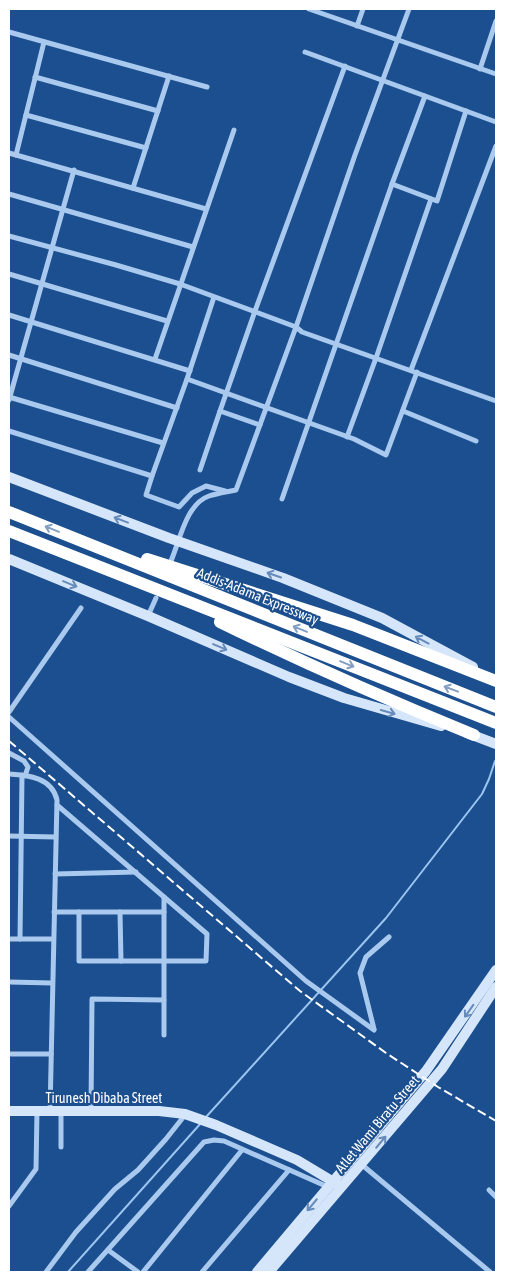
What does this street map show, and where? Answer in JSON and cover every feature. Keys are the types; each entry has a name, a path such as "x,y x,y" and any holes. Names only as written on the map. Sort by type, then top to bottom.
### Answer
{"highway":[{"name":"Addis-Adama Expressway","path":"9,512 496,707"},
{"path":"9,531 496,723"},
{"path":"69,536 353,625 496,680"},
{"path":"146,585 283,652 379,696 474,735"}],"main road":[{"path":"9,477 179,542 283,578 382,618 496,680"},
{"path":"9,559 148,616 288,677 344,698 474,735 496,744"},
{"path":"257,1272 426,1071 496,970"},
{"name":"Atlet Wami Biratu Street","path":"269,1272 442,1069 496,987"},
{"name":"Tirunesh Dibaba Street","path":"9,1111 159,1111 185,1114 216,1125 297,1160 330,1184"},
{"path":"330,1184 343,1187"}],"street":[{"path":"309,9 496,74"},
{"path":"357,26 363,9"},
{"path":"171,560 194,504 208,496 236,490 409,9"},
{"path":"480,69 496,21"},
{"path":"9,32 207,86"},
{"path":"16,155 44,42"},
{"path":"305,52 496,122"},
{"path":"200,470 255,311 346,66"},
{"path":"133,188 169,76"},
{"path":"35,77 158,111"},
{"path":"282,500 392,184 426,96"},
{"path":"392,184 437,201 466,111"},
{"path":"26,115 146,148"},
{"path":"155,359 234,130"},
{"path":"187,379 347,437 386,455 403,410 414,371 496,146"},
{"path":"9,153 206,209"},
{"path":"74,170 9,398 163,442"},
{"path":"9,194 193,247"},
{"path":"347,437 431,198"},
{"path":"9,236 180,284 296,327 302,332 496,401"},
{"path":"9,274 167,321"},
{"path":"214,296 190,371 163,442 146,494 179,507 192,493 206,486 229,492"},
{"path":"9,315 190,371"},
{"path":"9,355 177,408"},
{"path":"403,410 476,441"},
{"path":"220,411 260,426"},
{"path":"9,431 152,476"},
{"path":"148,616 156,598"},
{"path":"9,712 81,608"},
{"path":"9,716 306,981 374,1030 360,973 366,957 389,937"},
{"path":"9,753 24,761 28,767 23,775 20,939"},
{"path":"9,774 23,775 42,781 54,790 56,805 50,1111"},
{"path":"56,805 206,934 206,961 79,961 78,912"},
{"path":"9,836 55,837"},
{"path":"54,874 136,872"},
{"path":"164,897 164,1035"},
{"path":"54,912 164,912"},
{"path":"120,912 121,960"},
{"path":"9,939 53,939"},
{"path":"9,982 52,983"},
{"path":"91,1111 92,999 164,1000"},
{"path":"9,1054 51,1054"},
{"path":"9,1206 36,1169 36,1111"},
{"path":"61,1111 61,1147"},
{"path":"46,1272 76,1232 166,1139 185,1114"},
{"path":"88,1272 204,1142 214,1140 224,1142 289,1170 330,1184"},
{"path":"143,1272 242,1150"},
{"path":"353,1157 490,1272"},
{"path":"202,1272 289,1170"},
{"path":"489,1190 496,1197"},
{"path":"108,1250 138,1272"}],"waterway":[{"path":"206,1117 386,918 482,794 495,761"},
{"path":"68,1272 201,1123"}],"railway":[{"path":"9,741 300,991 386,1053 438,1087 496,1121"}]}
